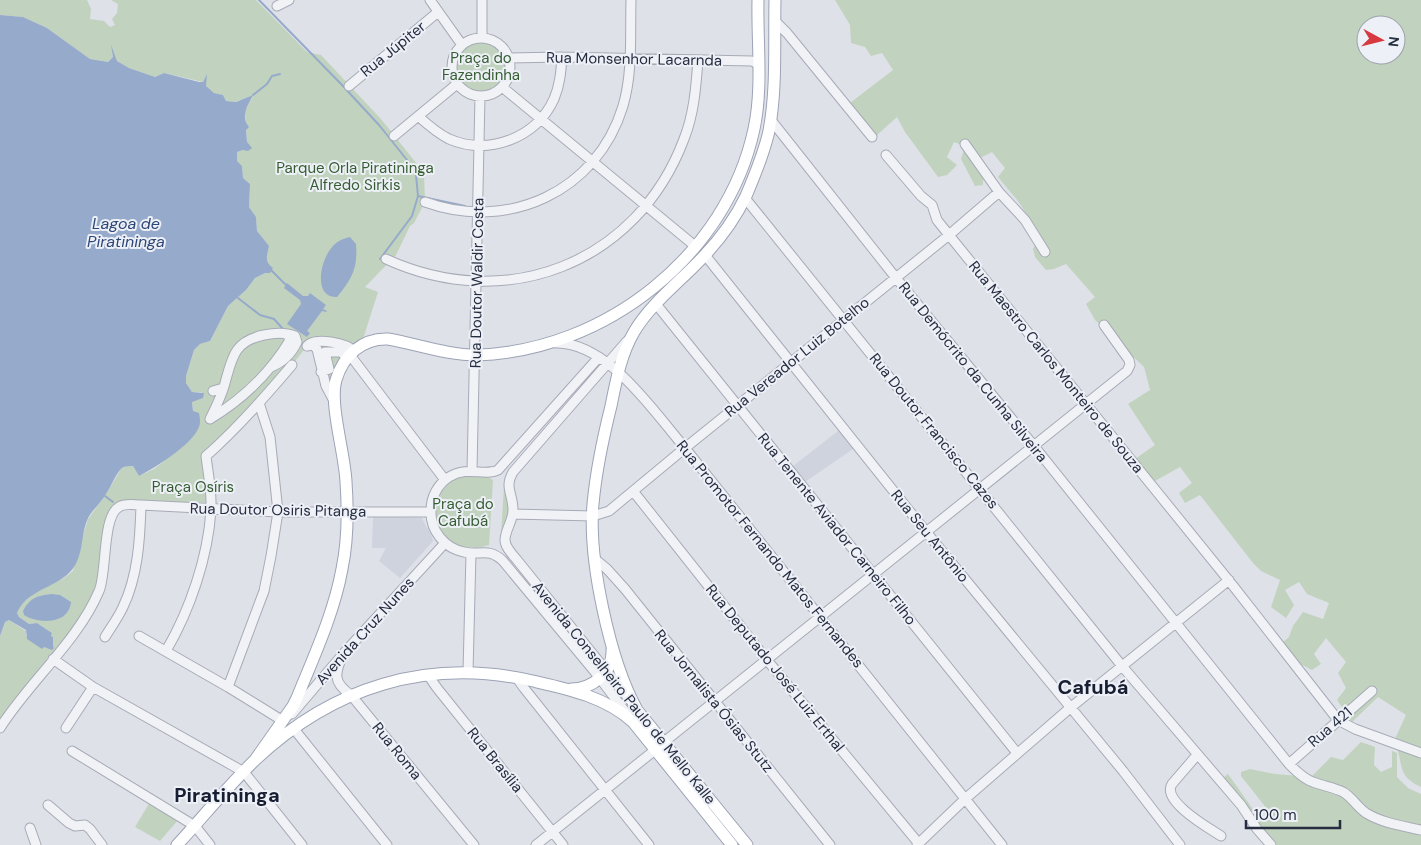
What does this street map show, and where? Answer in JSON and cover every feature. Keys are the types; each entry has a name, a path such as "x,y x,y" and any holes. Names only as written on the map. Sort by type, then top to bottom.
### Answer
{"main road":[{"path":"177,845 255,760 284,719 297,698 336,595 344,560 347,511 345,471 335,403 336,381 342,366 336,351 374,339 388,339 444,351 475,355 503,352 551,343 594,326 643,297 695,246 723,207 741,169 750,142 757,110 758,0"},
{"path":"637,710 623,680 611,638 603,607 595,559 592,516 599,465 622,360 633,333 656,304 705,256 724,231 745,198 765,148 771,120 774,80 775,0"},
{"path":"566,689 585,687 603,675 612,657 611,638"},
{"path":"255,760 317,713 351,694 428,675 468,672 516,677 566,689 610,706 634,722"},
{"name":"Avenida Conselheiro Paulo de Mello Kalle","path":"637,710 747,845"},
{"name":"Avenida Conselheiro Paulo de Mello Kalle","path":"634,722 732,845"}],"street":[{"path":"277,6 290,0"},
{"path":"430,0 462,45"},
{"path":"482,0 482,38"},
{"path":"425,202 447,209 478,213 514,209 546,198 573,180 592,162 604,147 618,120 627,90 630,59 631,0"},
{"name":"Rua Júpiter","path":"348,86 438,12"},
{"path":"775,21 787,33 872,137"},
{"path":"482,38 491,39 499,43 505,50 509,58 510,73 502,87 492,94 480,96 466,92 457,84 452,63 456,51 462,45 472,39 482,38"},
{"path":"418,116 432,128 450,139 480,145 510,140 528,130 549,108 558,89 562,57"},
{"name":"Rua Monsenhor Lacarnda","path":"509,58 562,57 752,61 758,64"},
{"path":"386,259 421,273 442,278 477,282 508,280 529,277 571,263 609,241 646,206 662,184 675,161 685,137 692,112 698,60"},
{"path":"394,136 457,84"},
{"path":"502,87 695,246"},
{"name":"Rua Doutor Waldir Costa","path":"472,470 480,96"},
{"name":"Rua Demócrito da Cunha Silveira","path":"771,120 896,278 1034,446 1289,764 1312,782 1346,794 1367,813 1393,823 1421,830"},
{"path":"965,144 998,192 1025,220 1045,252"},
{"name":"Rua Maestro Carlos Monteiro de Souza","path":"886,155 921,196 932,205 937,220 1229,580 1338,720"},
{"name":"Rua Vereador Luiz Botelho","path":"592,516 609,511 949,235 998,192"},
{"name":"Rua Doutor Francisco Cazes","path":"745,198 1122,666 1241,805 1257,829 1271,845"},
{"name":"Rua Seu Antônio","path":"705,256 1180,845"},
{"name":"Rua Tenente Aviador Carneiro Filho","path":"656,304 1017,753"},
{"path":"664,742 1127,371 1130,365 1129,360 1104,326"},
{"path":"592,516 513,514 508,482 513,472 633,333"},
{"path":"271,367 284,362 295,346 297,339 295,336 287,334 271,334 260,336 244,343 231,360 223,388 210,419 248,391 271,367 290,340 287,334"},
{"path":"336,351 313,345 307,346 312,342 320,342 336,351 445,480"},
{"name":"Rua Promotor Fernando Matos Fernandes","path":"551,343 566,343 599,358 619,372 685,448 1002,845"},
{"path":"284,350 295,346"},
{"path":"335,403 326,386 322,372 336,351"},
{"path":"468,672 471,553 458,551 445,544 433,526 431,512 436,492 445,480 460,472 472,470 491,472 500,467 599,358"},
{"path":"166,651 182,621 206,547 211,510 206,456 223,442 260,403 292,365"},
{"path":"213,391 223,388"},
{"path":"228,687 264,591 272,556 278,512 270,437 260,403"},
{"name":"Rua Deputado José Luiz Erthal","path":"633,491 767,660 918,844"},
{"name":"Rua Doutor Osiris Pitanga","path":"54,658 94,604 103,577 106,540 112,514 116,509 125,505 278,512 431,512"},
{"path":"105,637 122,609 132,579 138,548 141,505"},
{"name":"Avenida Conselheiro Paulo de Mello Kalle","path":"513,514 505,539 508,547 603,675 634,722"},
{"name":"Avenida Cruz Nunes","path":"284,719 298,708 343,654 445,544"},
{"name":"Avenida Conselheiro Paulo de Mello Kalle","path":"471,553 489,552 503,561 603,675 637,710"},
{"name":"Rua Jornalista Ósias Stutz","path":"595,559 625,589 830,845"},
{"path":"918,844 965,799 1070,708 1229,580"},
{"path":"139,636 284,719"},
{"name":"Rua Roma","path":"343,654 336,673 336,678 342,688 351,694 474,845"},
{"path":"0,728 13,708 54,658 93,687 244,772 302,845"},
{"name":"Rua Brasília","path":"428,675 436,688 563,845"},
{"path":"516,677 649,845"},
{"path":"66,728 93,687"},
{"name":"Rua 421","path":"1289,764 1372,691"},
{"path":"1338,720 1355,729 1421,753"},
{"path":"294,729 387,845"},
{"path":"536,845 655,750"},
{"path":"72,751 195,826 210,845"},
{"path":"1197,755 1170,787 1169,793 1176,803 1221,836"},
{"path":"48,806 69,823 76,826 85,825 102,845"},
{"path":"30,828 36,845"}],"shaded area":[{"path":"842,428 856,447 805,482 793,466"},
{"path":"373,516 422,518 427,528 429,527 433,541 400,578 379,561 386,548 372,548"}],"green space":[{"path":"0,0 87,0 91,9 90,19 104,21 110,27 115,25 112,19 117,13 118,4 111,0 256,0 307,52 321,55 381,119 424,174 425,202 414,223 410,226 396,255 365,287 378,292 363,339 331,379 327,381 317,349 307,346 292,365 207,456 211,502 117,505 101,579 83,617 42,665 0,722 0,636 5,622 9,620 26,631 26,636 40,645 54,648 52,633 37,623 29,624 19,617 17,613 20,606 33,594 64,578 73,571 88,519 105,496 121,469 129,465 133,466 139,476 154,469 185,445 193,412 192,401 203,398 202,392 192,392 186,383 186,376 194,350 200,344 210,341 228,306 246,290 255,278 265,273 270,273 266,260 268,246 257,231 256,217 249,207 250,184 243,178 242,166 237,162 237,152 243,150 247,142 245,112 253,95 235,102 226,101 223,95 214,93 206,86 206,76 203,82 164,73 155,77 129,68 117,61 112,49 113,57 108,62 90,59 47,28 23,17 0,15"},
{"path":"835,0 1421,0 1421,787 1413,783 1404,773 1394,741 1406,715 1378,697 1352,722 1337,700 1346,688 1338,673 1346,662 1326,638 1314,654 1321,664 1312,670 1295,661 1280,645 1289,637 1293,626 1303,612 1323,619 1329,603 1307,594 1299,582 1285,590 1294,605 1286,618 1271,607 1280,580 1261,571 1253,563 1200,495 1185,503 1179,493 1192,483 1180,467 1155,481 1135,459 1155,445 1128,404 1150,390 1144,367 1095,320 1086,304 1095,297 1066,264 1046,270 1035,257 1033,249 1040,234 1018,201 998,177 1005,168 992,152 976,160 983,175 983,185 975,186 961,159 965,146 954,142 947,157 957,165 947,175 938,177 905,132 897,117 876,136 850,103 893,70 882,53 871,56 865,47 851,43 850,25"},
{"name":"Praça do Fazendinha","path":"476,42 486,42 499,49 506,62 506,72 499,85 486,92 476,92 467,88 460,81 456,72 456,62 460,53 467,46"},
{"name":"Praça do Cafubá","path":"463,475 486,476 493,480 489,545 471,547 456,544 445,536 438,524 436,511 439,497 448,485"},
{"path":"504,486 508,498 509,511 507,524 501,535"},
{"path":"1361,742 1375,747 1374,765 1381,772 1392,767 1392,751 1397,753 1397,777 1408,788 1421,794 1421,845 1266,845 1256,836 1247,818 1216,784 1228,774 1252,808 1264,819 1271,814 1241,776 1241,772 1250,769 1275,774 1311,777 1331,757 1343,760"},
{"path":"150,802 178,820 160,841 135,827"}],"water":[{"name":"Lagoa de Piratininga","path":"0,15 23,17 47,28 90,59 108,62 113,57 111,45 117,61 129,68 155,77 164,73 199,82 203,82 207,74 206,86 214,93 223,95 226,101 236,102 253,95 245,115 246,123 249,127 246,130 247,142 252,148 248,151 237,152 237,161 242,166 243,178 250,184 249,207 256,217 257,231 269,246 267,261 273,268 270,273 265,273 255,278 246,290 228,306 210,341 200,344 194,350 186,376 186,383 192,392 204,393 203,398 192,402 193,411 199,413 200,419 199,427 194,435 172,456 139,476 133,466 122,468 88,518 80,554 73,568 66,576 30,597 17,613 19,617 29,624 37,623 52,633 54,648 52,650 44,647 42,649 27,639 26,630 9,620 5,622 0,636"},
{"path":"350,237 356,244 356,260 353,273 337,297 329,296 324,291 321,283 323,264 332,247 340,240"},
{"path":"287,283 303,296 308,296 310,293 326,305 323,309 327,311 322,311 307,331 310,333 307,337 287,324 301,304 300,300 284,288"},
{"path":"51,594 60,595 71,602 69,610 65,615 59,619 44,621 24,615 23,611 31,600"}],"waterway":[{"path":"259,0 379,125 407,160 416,175 418,196 412,216 380,259"},
{"path":"253,95 267,84 272,76 280,74"},
{"path":"418,196 465,206"},
{"path":"271,270 286,285"},
{"path":"238,298 260,315 274,319 283,329"},
{"path":"105,496 113,502"}],"district":[{"name":"Cafubá","path":"1093,687"},
{"name":"Piratininga","path":"227,795"}],"park label":[{"name":"Parque Orla Piratininga Alfredo Sirkis","path":"355,176"},
{"name":"Praça Osíris","path":"193,487"}]}
